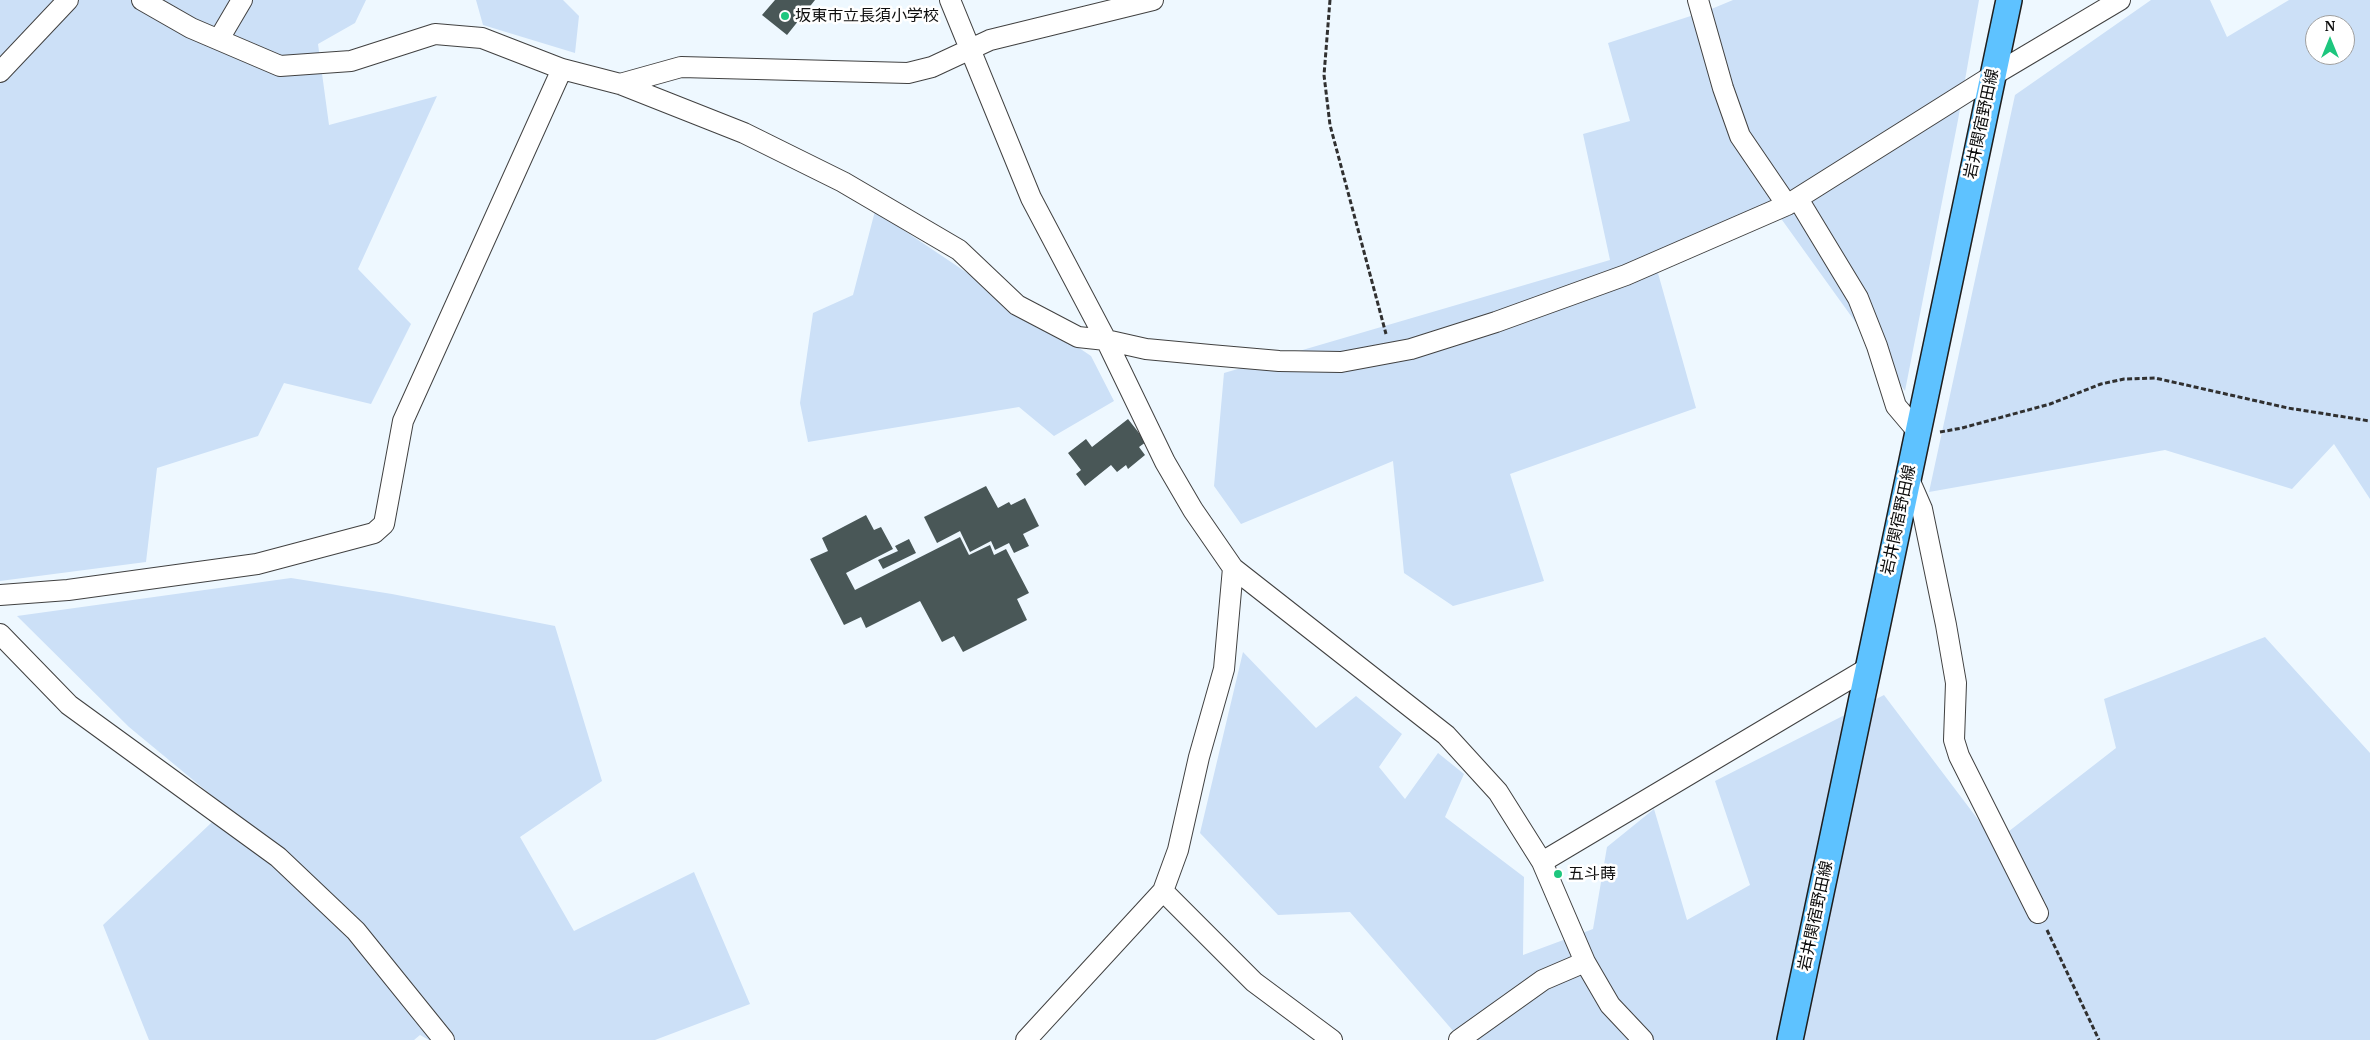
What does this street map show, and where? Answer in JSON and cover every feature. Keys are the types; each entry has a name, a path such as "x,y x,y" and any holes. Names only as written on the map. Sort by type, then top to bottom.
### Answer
{"main road":[{"name":"岩井関宿野田線","path":"1790,1040 2009,0"}],"street":[{"path":"0,72 68,0"},
{"path":"142,0 191,28 280,66 351,60 435,34 482,38 562,69 620,84 744,133 843,182 959,250 1017,305 1078,337 1106,340 1146,349 1279,361 1341,362 1411,349 1496,322 1626,275 1793,202 1992,76 2120,0"},
{"path":"219,39 242,0"},
{"path":"950,0 1030,198 1106,340 1165,462 1193,510 1233,568 1446,735 1498,792 1542,862 1585,962 1610,1005 1643,1040"},
{"path":"620,84 681,68 908,73 932,66 990,40 1153,0"},
{"path":"1698,0 1723,88 1740,136 1793,202 1858,298 1877,346 1896,406 1918,432"},
{"path":"0,595 68,590 257,564 374,533 384,524 403,421 562,69"},
{"path":"1908,477 1922,509 1956,683 1954,740 1959,756 2038,913"},
{"path":"1026,1040 1162,891 1178,850 1199,757 1224,669 1233,568"},
{"path":"0,634 69,705 278,857 356,931 444,1040"},
{"path":"1542,862 1868,668"},
{"path":"1162,891 1254,982 1332,1040"},
{"path":"1460,1040 1543,980 1585,962"}],"path":[{"path":"1330,0 1324,75 1330,125 1391,352"},
{"path":"1918,432 1962,428 2050,404 2101,384 2124,379 2155,378 2288,408 2370,421"},
{"path":"2038,913 2099,1040"}],"shaded area":[{"path":"0,0 366,0 355,23 318,44 329,125 437,96 358,269 411,324 371,404 284,383 258,436 157,468 146,562 0,581"},
{"path":"476,0 563,0 579,16 575,53 483,25"},
{"path":"1733,0 1979,0 1958,120 1905,391 1772,206 1654,259 1696,408 1510,474 1544,581 1453,606 1404,573 1393,461 1241,524 1214,486 1224,373 1610,260 1583,134 1630,121 1608,43 1709,10"},
{"path":"2151,0 2210,0 2227,37 2289,0 2370,0 2370,499 2334,444 2292,489 2165,450 1929,492 2015,95"},
{"path":"875,211 1091,356 1114,401 1054,436 1019,407 808,442 800,403 813,313 853,295"},
{"path":"291,578 392,594 555,626 602,781 520,837 574,931 694,872 750,1004 655,1040 429,1040 420,1035 414,1040 149,1040 103,925 227,808 129,727 17,616"},
{"path":"2265,637 2370,753 2370,1040 1461,1040 1350,912 1278,915 1200,833 1243,652 1316,728 1356,696 1402,734 1379,767 1405,799 1438,753 1464,774 1445,817 1524,877 1523,955 1593,929 1607,847 1654,809 1687,920 1750,885 1715,781 1884,695 1995,842 2116,748 2104,699"}],"building":[{"path":"775,0 815,0 787,35 762,15"},
{"path":"1128,419 1146,442 1139,447 1145,455 1128,469 1126,465 1117,472 1111,465 1085,486 1076,474 1081,470 1068,453 1086,439 1092,447"},
{"path":"986,486 998,508 1009,502 1011,505 1025,498 1039,526 1023,534 1029,546 1014,553 1009,543 995,550 991,541 970,552 960,531 937,543 924,517"},
{"path":"866,515 874,530 881,527 893,549 846,573 855,590 960,537 969,555 990,545 994,555 1006,549 1029,593 1017,599 1027,620 963,652 954,636 942,642 920,601 866,628 861,617 844,625 810,559 828,551 822,538"},
{"path":"909,539 916,553 883,569 878,560 898,551 895,546"}],"place":[{"name":"坂東市立長須小学校","path":"785,16"},
{"name":"五斗蒔","path":"1558,874"}]}
